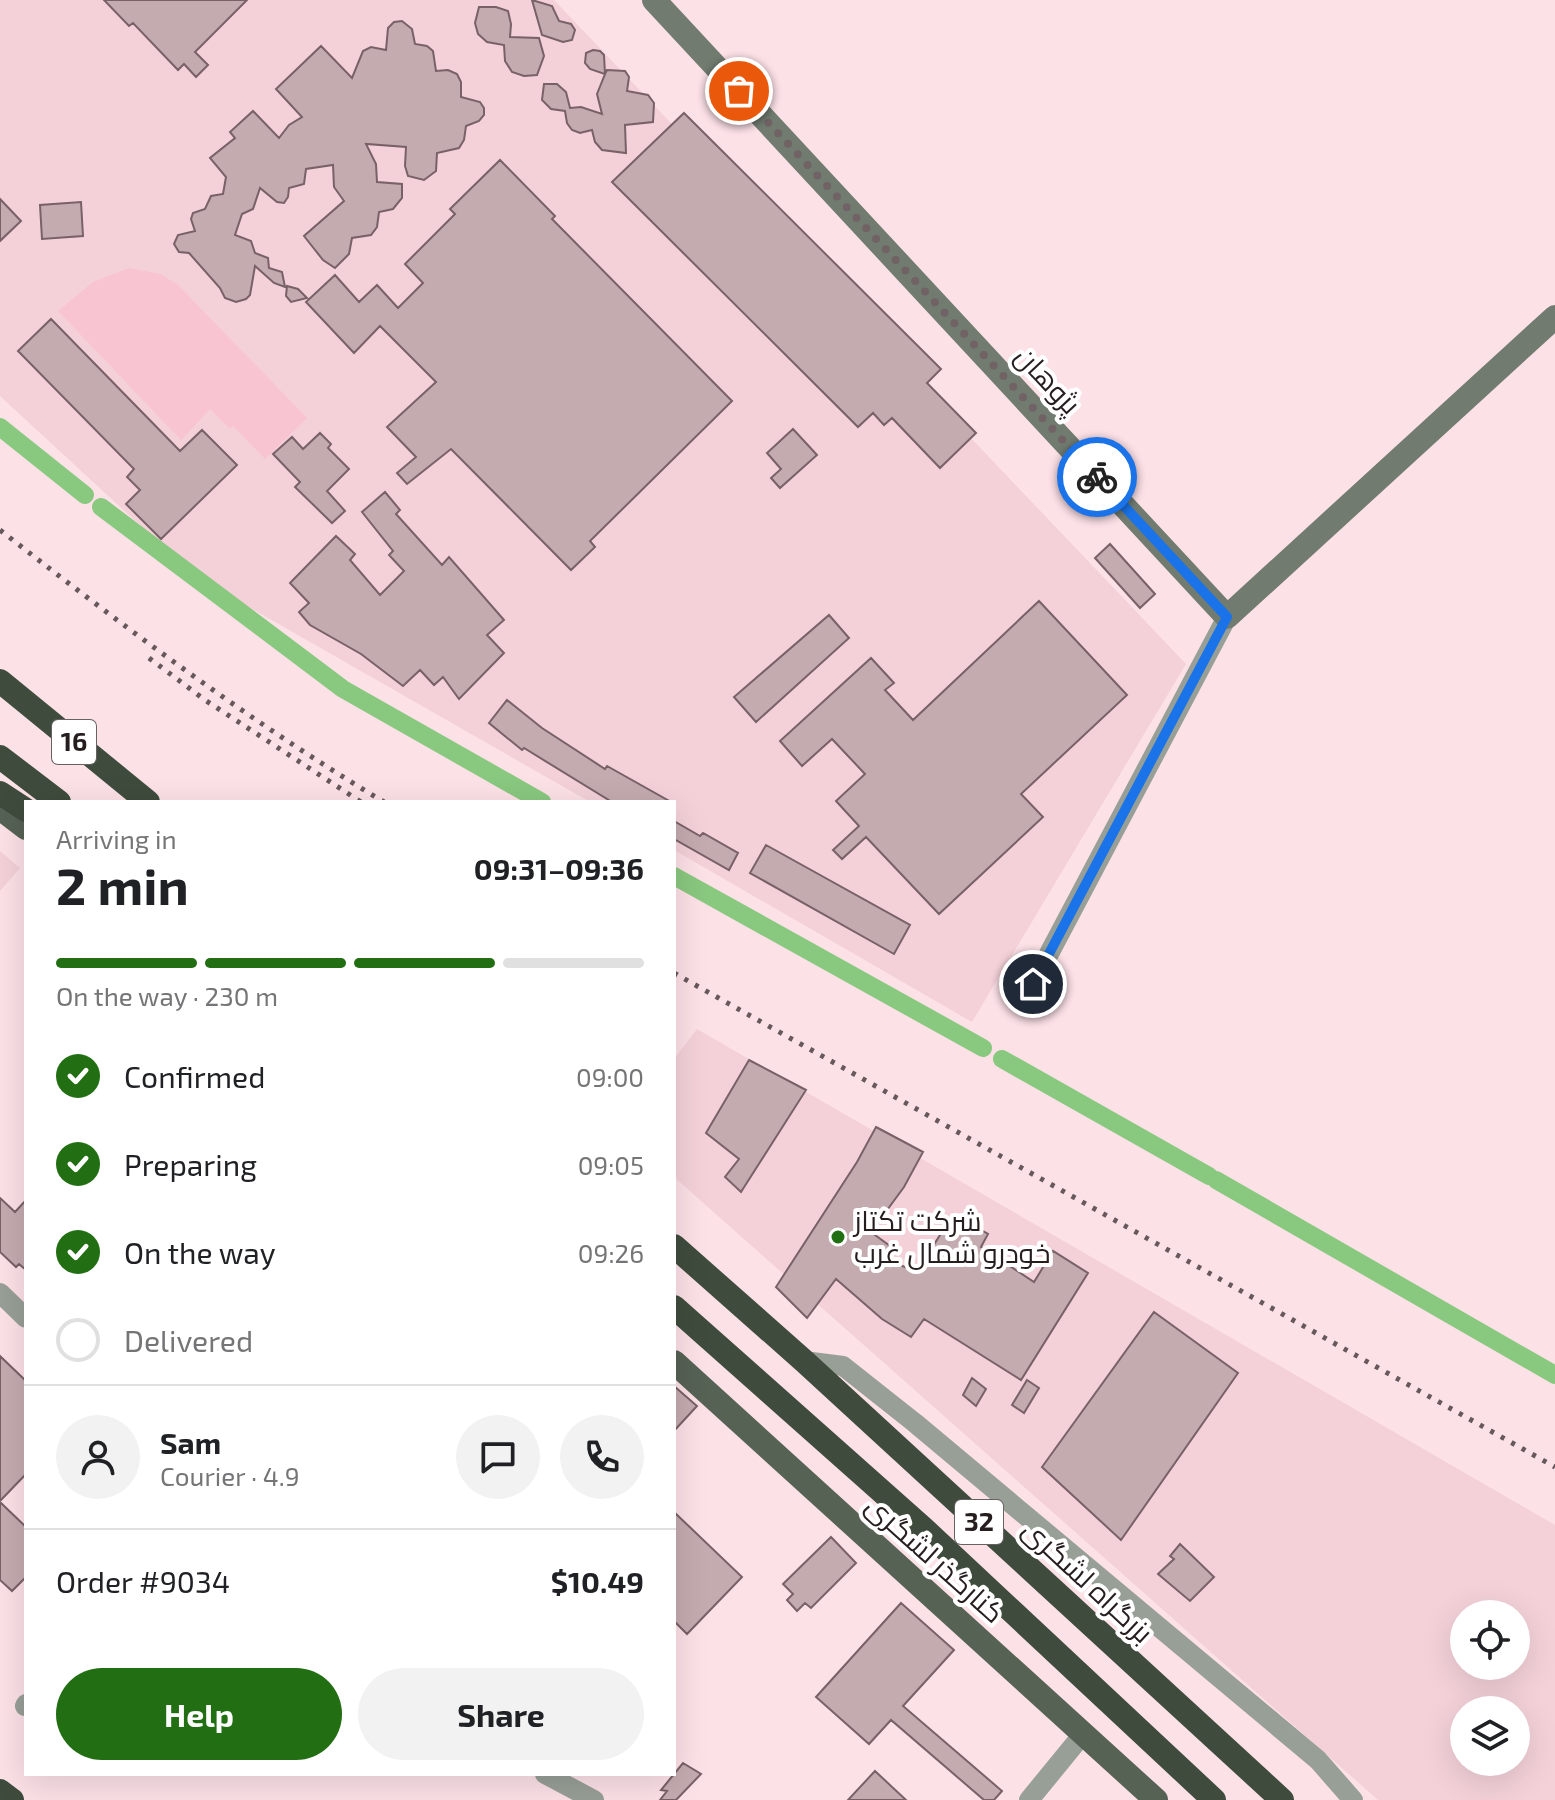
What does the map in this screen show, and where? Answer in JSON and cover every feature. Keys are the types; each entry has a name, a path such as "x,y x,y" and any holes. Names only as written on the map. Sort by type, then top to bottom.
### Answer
{"highway":[{"name":"16","path":"0,681 146,800"},
{"name":"16","path":"0,757 56,800"},
{"path":"0,793 24,809"},
{"name":"بزرگراه لشگری","path":"676,1248 804,1361 1282,1800"},
{"name":"32","path":"676,1309 924,1529 1214,1800"},
{"path":"0,1791 12,1800"}],"main road":[{"name":"پژوهان","path":"654,0 1227,617"},
{"path":"1227,617 1555,317"},
{"path":"0,808 24,826"},
{"name":"کنارگذر لشگری","path":"676,1364 1156,1800"}],"street":[{"path":"1033,984 1227,617"},
{"path":"0,1293 24,1316"},
{"path":"804,1361 843,1366 915,1423 1318,1760 1353,1800"},
{"path":"1029,1800 1083,1734"},
{"path":"549,1776 594,1800"}],"shaded area":[{"path":"0,0 554,0 1186,664 972,1022 676,851 676,800 586,800 196,577 0,396"},
{"path":"129,268 160,274 177,284 307,418 265,459 233,426 230,429 210,409 181,440 58,311 93,282"},
{"path":"0,851 20,868 0,891"},
{"path":"697,1029 1555,1525 1555,1800 1378,1800 676,1179 676,1056"}],"building":[{"path":"104,0 247,0 195,52 208,65 196,77 184,64 178,70 133,23 129,26"},
{"path":"532,0 552,6 559,21 571,24 575,30 572,40 563,42 542,35"},
{"path":"479,7 508,11 510,37 539,38 544,56 537,75 524,76 512,72 505,61 504,45 487,42 478,34 475,23"},
{"path":"402,21 412,29 415,44 427,46 433,51 436,71 448,70 457,74 461,82 461,97 480,102 484,115 479,121 466,126 459,148 437,153 436,171 424,180 408,176 406,147 366,144 376,164 377,182 402,184 402,198 393,209 379,212 377,227 371,235 352,238 349,254 335,268 323,260 304,236 344,201 334,187 333,165 306,169 304,184 289,188 284,203 277,202 260,188 253,209 242,214 235,235 251,241 255,253 268,258 269,268 282,272 285,287 274,283 255,266 250,295 236,302 225,298 189,253 179,252 174,244 178,235 195,231 191,219 193,213 205,209 211,196 223,194 226,177 210,158 235,138 230,132 253,111 279,138 289,125 302,117 276,89 321,46 352,78 363,51 371,47 386,50 388,28 394,22"},
{"path":"593,50 604,55 605,74 590,69 585,63 586,53"},
{"path":"607,70 625,71 629,77 627,91 648,95 654,103 653,122 625,125 626,153 602,150 595,142 592,130 580,133 572,130 565,111 551,109 542,100 544,84 557,84 566,92 570,108 581,107 602,114 597,94"},
{"path":"684,113 941,369 927,383 976,433 940,468 892,418 884,425 873,413 858,427 612,182"},
{"path":"500,160 555,216 552,219 732,401 590,541 595,547 571,570 451,449 407,484 397,473 416,457 387,427 436,382 380,326 354,353 306,302 335,275 359,302 377,285 398,308 423,283 405,264 455,214 450,209"},
{"path":"0,199 21,221 0,241"},
{"path":"81,202 83,236 42,239 40,205"},
{"path":"287,286 298,289 307,298 291,302 286,296"},
{"path":"51,319 180,451 202,430 237,465 161,539 126,504 140,490 127,477 134,469 18,351"},
{"path":"793,429 817,455 780,488 771,478 781,469 767,453"},
{"path":"320,433 331,444 328,448 349,469 327,491 345,511 332,523 295,487 300,482 273,454 292,437 303,449"},
{"path":"385,492 400,510 396,514 442,565 449,557 504,620 487,635 504,653 459,699 443,677 434,685 420,670 403,686 361,654 310,625 299,612 309,603 290,583 336,536 355,554 350,560 380,595 404,571 389,555 393,551 362,512"},
{"path":"1110,544 1155,594 1140,608 1095,558"},
{"path":"1039,601 1127,695 1021,794 1043,817 939,914 866,837 842,859 833,850 859,826 836,801 865,774 832,739 802,766 780,741 871,658 894,683 885,690 913,720"},
{"path":"829,615 849,638 756,722 734,697"},
{"path":"507,700 542,728 605,769 607,766 667,800 609,800 524,748 522,750 489,723"},
{"path":"676,822 738,853 729,870 676,840"},
{"path":"766,845 910,925 894,954 750,873"},
{"path":"749,1060 806,1090 741,1192 725,1177 739,1159 706,1133"},
{"path":"876,1127 923,1152 904,1187 871,1232 890,1246 883,1258 917,1272 953,1214 988,1234 981,1247 1034,1282 1053,1251 1088,1273 1021,1380 924,1319 911,1337 882,1319 836,1279 807,1318 776,1287 857,1162"},
{"path":"0,1198 15,1212 24,1202 24,1268 19,1264 16,1267 0,1252"},
{"path":"1154,1312 1238,1373 1121,1540 1042,1467"},
{"path":"0,1356 24,1379 24,1476 0,1501"},
{"path":"972,1378 986,1389 976,1406 963,1395"},
{"path":"1027,1380 1039,1388 1024,1413 1012,1405"},
{"path":"676,1388 697,1406 676,1429"},
{"path":"0,1502 24,1525 24,1579 12,1591 0,1580"},
{"path":"676,1514 742,1577 687,1634 676,1623"},
{"path":"831,1537 856,1563 811,1608 805,1603 797,1611 787,1600 793,1594 783,1584"},
{"path":"1180,1544 1214,1577 1190,1601 1158,1574 1174,1559 1170,1556"},
{"path":"901,1603 954,1650 903,1706 1002,1791 994,1800 984,1800 891,1720 869,1744 816,1697"},
{"path":"683,1763 701,1774 676,1800 660,1800 667,1791 661,1790 672,1776 676,1776"},
{"path":"875,1771 906,1800 848,1800"}],"waterway":[{"path":"0,427 85,495"},
{"path":"101,507 343,689 538,800"},
{"path":"676,877 983,1048"},
{"path":"1002,1059 1209,1176"},
{"path":"1216,1180 1555,1375"}],"railway":[{"path":"0,530 188,672 284,739 381,800"},
{"path":"149,658 205,700 358,800"},
{"path":"676,974 1555,1467"}],"way so far":[{"path":"739,91 1097,477"}],"place":[{"name":"شرکت تکتاز خودرو شمال غرب","path":"838,1237"}],"route":[{"path":"1033,984 1227,617 1097,477"}]}
